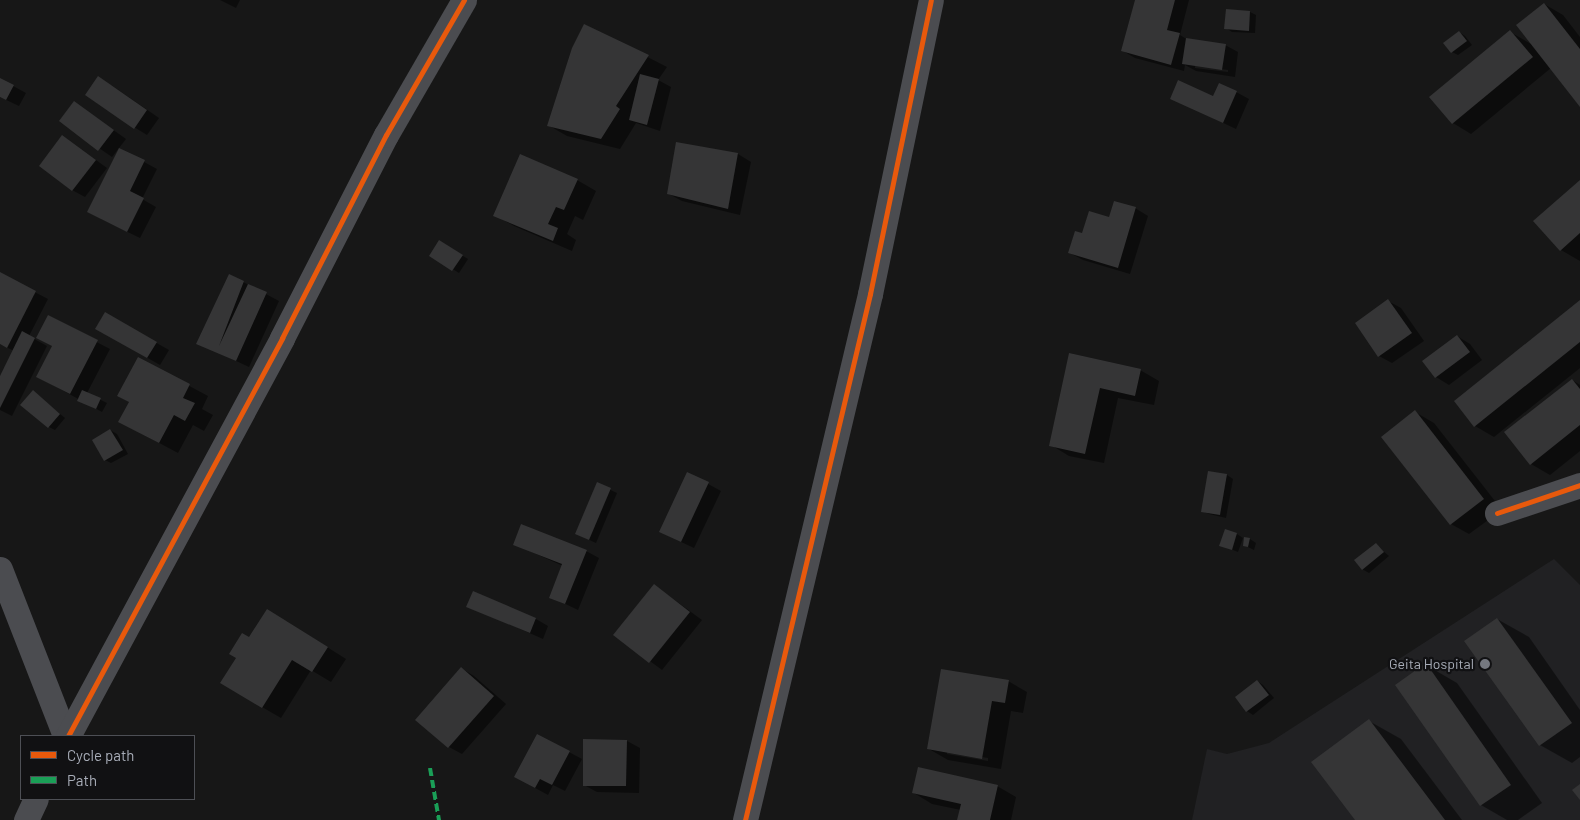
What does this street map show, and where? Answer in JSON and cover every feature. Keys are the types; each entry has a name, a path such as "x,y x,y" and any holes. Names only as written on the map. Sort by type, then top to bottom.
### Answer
{"street":[{"path":"67,735 282,338 386,135 464,0"},
{"path":"745,820 870,294 931,0"},
{"path":"1497,512 1580,485"},
{"path":"0,569 66,735"},
{"path":"26,820 36,800"}],"shaded area":[{"name":"Geita Hospital","path":"1554,559 1580,585 1580,820 1192,820 1207,749 1227,754 1269,743"}],"building":[{"path":"1135,0 1175,0 1167,30 1180,33 1171,65 1121,51"},
{"path":"1544,3 1580,49 1580,107 1516,25"},
{"path":"1226,9 1250,11 1249,31 1224,29"},
{"path":"584,24 649,55 616,106 620,109 601,139 547,126 572,48"},
{"path":"1510,30 1533,57 1452,124 1429,97"},
{"path":"1459,31 1467,41 1451,53 1443,43"},
{"path":"1186,38 1226,44 1222,70 1182,64"},
{"path":"640,74 659,79 647,125 629,120"},
{"path":"98,76 147,110 134,129 85,95"},
{"path":"0,78 14,85 6,100 0,97"},
{"path":"1178,80 1213,96 1219,83 1237,91 1223,123 1170,99"},
{"path":"74,101 114,130 98,151 59,121"},
{"path":"62,135 96,160 72,191 39,166"},
{"path":"676,142 738,153 728,209 667,194"},
{"path":"119,148 145,160 130,191 144,198 127,232 87,212"},
{"path":"520,154 578,179 564,210 556,207 548,224 558,228 553,241 493,216"},
{"path":"1580,180 1580,233 1560,251 1533,221"},
{"path":"1114,201 1136,207 1118,268 1068,253 1075,231 1082,233 1089,211 1109,217"},
{"path":"439,240 463,255 452,271 429,256"},
{"path":"0,272 36,291 7,348 0,344"},
{"path":"229,274 244,281 219,346 248,284 267,292 236,361 196,344"},
{"path":"1388,299 1412,333 1378,357 1355,323"},
{"path":"1580,300 1580,342 1474,427 1454,401"},
{"path":"105,312 157,342 147,358 95,329"},
{"path":"48,315 98,340 70,394 36,377 52,346 36,338"},
{"path":"22,331 35,338 0,408 0,376"},
{"path":"1457,335 1470,352 1435,378 1422,361"},
{"path":"1069,353 1141,369 1135,396 1100,388 1085,454 1049,446"},
{"path":"138,357 190,384 183,398 195,403 185,421 174,415 159,443 118,422 129,402 117,396"},
{"path":"1572,379 1580,389 1580,425 1530,465 1504,432"},
{"path":"33,390 60,414 48,428 20,405"},
{"path":"82,390 101,398 96,409 77,401"},
{"path":"1415,410 1484,499 1450,525 1381,437"},
{"path":"110,429 123,450 104,461 92,440"},
{"path":"1208,471 1227,474 1220,515 1201,512"},
{"path":"687,472 709,482 681,542 659,532"},
{"path":"597,482 611,488 589,540 575,534"},
{"path":"521,524 587,550 565,604 549,598 562,564 513,545"},
{"path":"1225,529 1237,533 1232,550 1219,546"},
{"path":"1244,537 1250,538 1248,547 1243,546"},
{"path":"1376,543 1384,552 1362,570 1354,560"},
{"path":"654,584 690,612 649,663 613,635"},
{"path":"473,591 536,618 530,633 466,607"},
{"path":"267,609 328,647 312,672 292,660 262,708 220,683 236,658 229,654 242,633 249,637"},
{"path":"1497,618 1572,723 1539,746 1464,641"},
{"path":"1426,663 1511,785 1480,806 1395,685"},
{"path":"461,667 494,696 448,748 415,720"},
{"path":"941,669 1009,680 1005,703 992,701 982,759 927,749"},
{"path":"1257,680 1269,695 1246,712 1235,697"},
{"path":"1369,719 1445,820 1355,820 1311,762"},
{"path":"537,734 570,751 552,785 540,779 535,788 514,777"},
{"path":"583,739 627,740 626,786 583,786"},
{"path":"918,767 998,785 990,820 957,820 961,804 912,793"},
{"path":"1580,784 1580,800 1572,790"}],"marked path":[{"path":"430,768 439,820"}],"cycle path":[{"path":"69,735 282,338 386,135 464,0"},
{"path":"745,820 870,294 931,0"},
{"path":"1497,513 1580,485"}],"place":[{"name":"Geita Hospital","path":"1485,664"}]}
